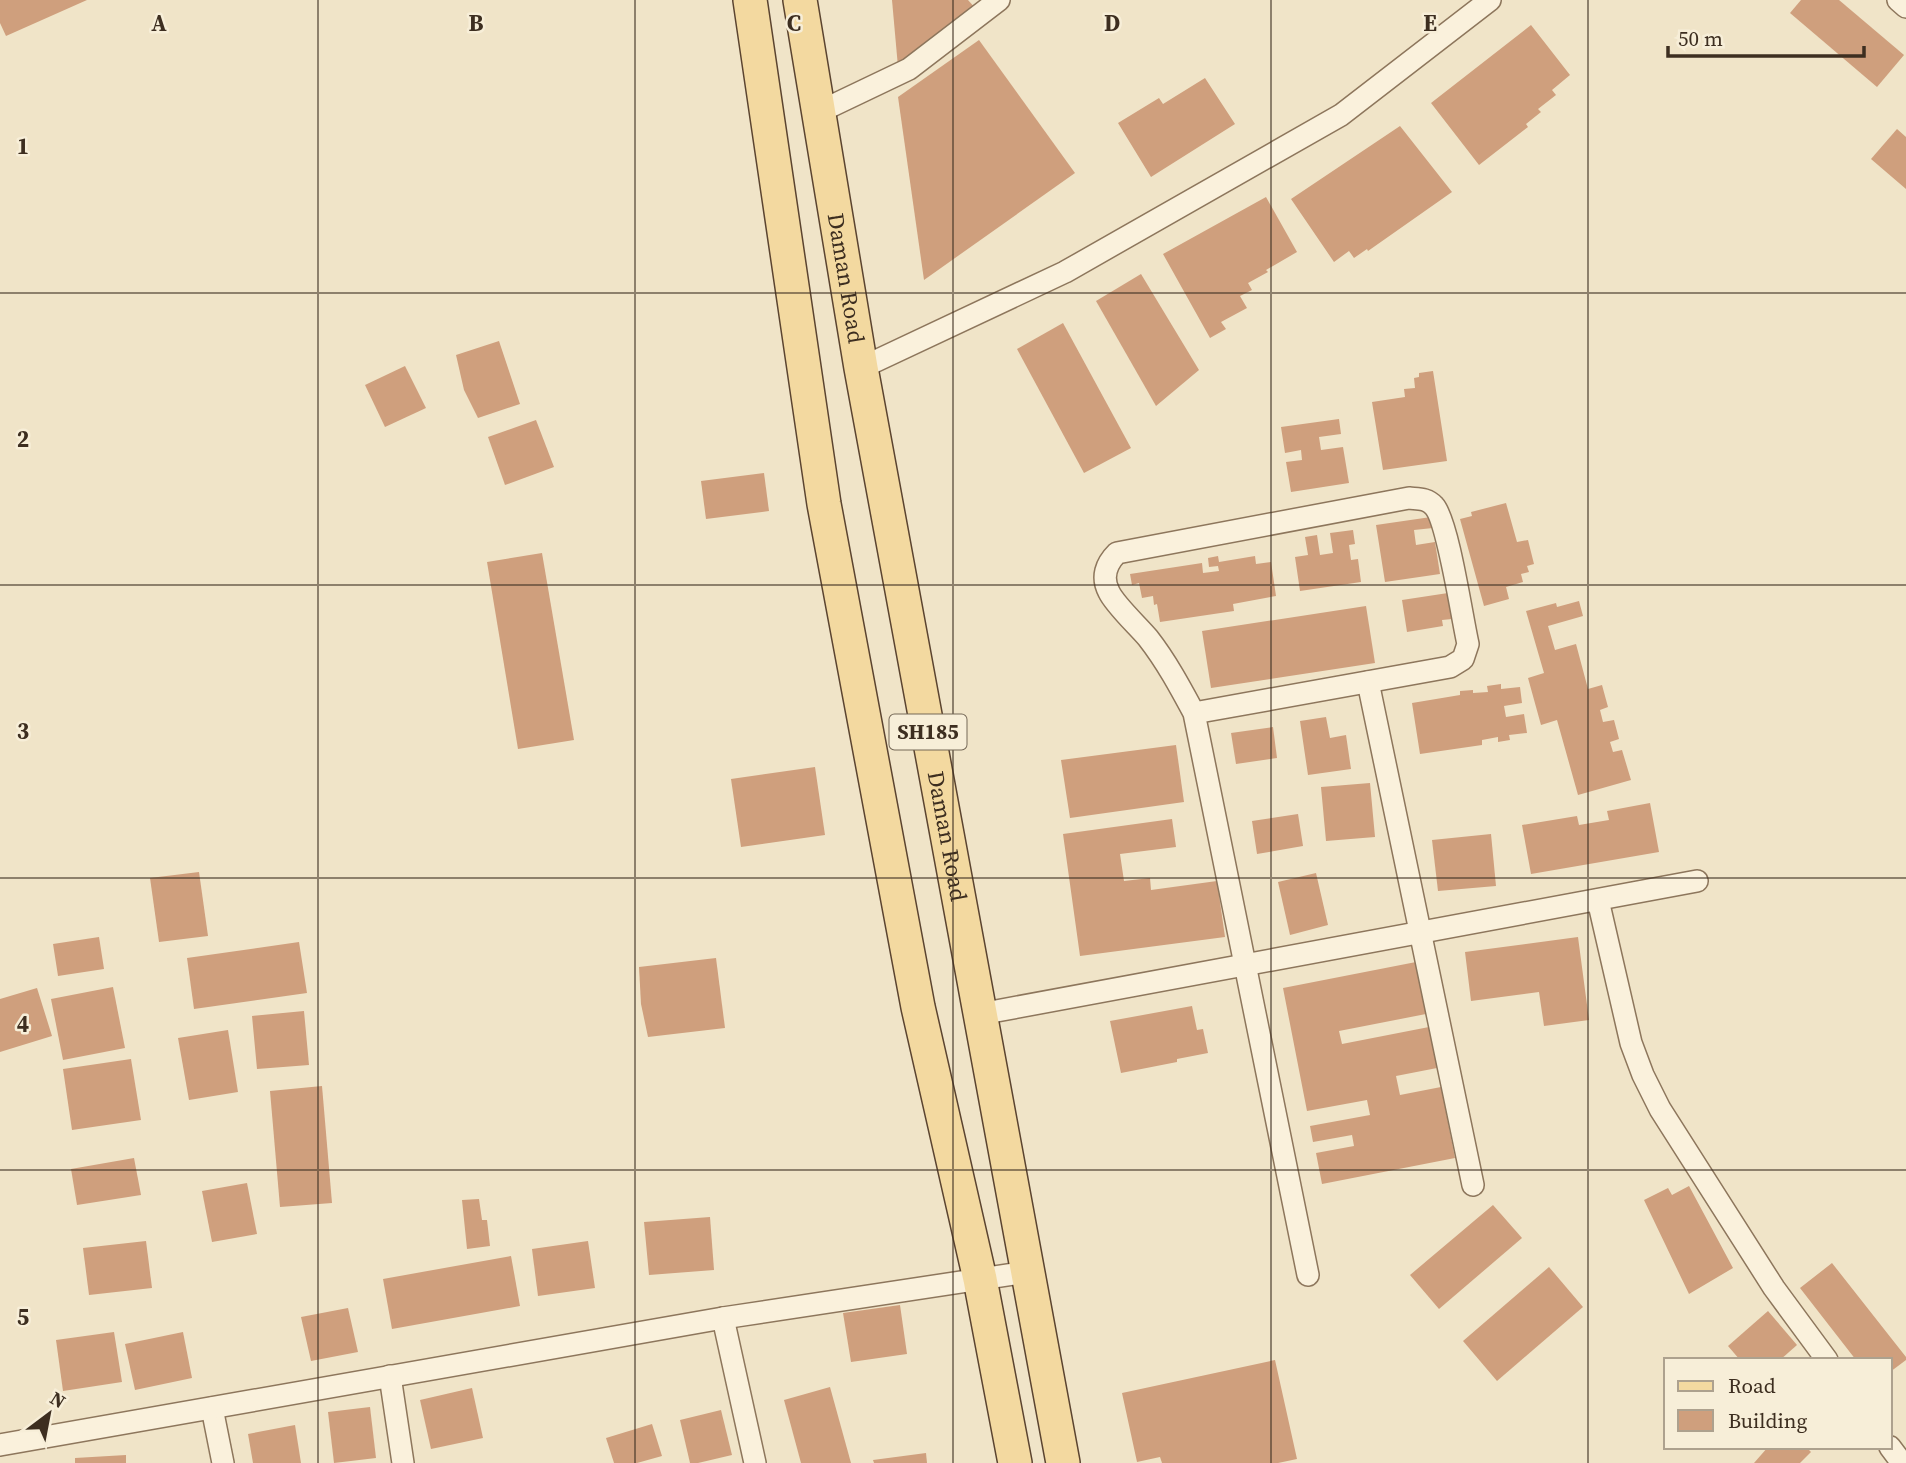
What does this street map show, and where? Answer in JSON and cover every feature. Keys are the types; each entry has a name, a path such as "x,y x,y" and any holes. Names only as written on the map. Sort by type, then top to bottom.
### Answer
{"main road":[{"path":"750,0 824,504 918,1007 980,1279 1015,1463"},
{"name":"Daman Road","path":"800,0 861,368 1063,1463"}],"street":[{"path":"818,112 909,69 999,0"},
{"path":"861,368 1065,272 1341,116 1490,0"},
{"path":"1898,0 1906,7"},
{"path":"1194,713 1450,667 1463,659 1468,644 1444,528 1435,507 1424,499 1409,498 1117,553 1108,563 1106,570 1109,593 1150,641 1175,677 1194,713 1308,1275"},
{"path":"1368,681 1473,1185"},
{"path":"980,1014 1697,881"},
{"path":"1598,900 1631,1043 1643,1075 1660,1109 1774,1288 1825,1358"},
{"path":"0,1445 723,1318 1027,1272"},
{"path":"723,1318 755,1463"},
{"path":"390,1376 403,1463"},
{"path":"212,1408 223,1463"}],"building":[{"path":"0,0 87,0 6,36 0,23"},
{"path":"892,0 968,0 976,9 898,67"},
{"path":"1801,0 1839,0 1904,55 1877,87 1790,13"},
{"path":"1531,25 1570,75 1552,90 1556,95 1538,109 1541,112 1526,124 1528,127 1479,165 1431,103"},
{"path":"979,40 1075,173 924,280 898,97"},
{"path":"1205,78 1235,124 1151,177 1118,123 1159,98 1163,104"},
{"path":"1400,126 1452,192 1368,251 1367,249 1354,258 1349,251 1334,262 1291,199"},
{"path":"1897,129 1906,137 1906,189 1871,159"},
{"path":"1266,197 1297,252 1248,283 1252,290 1240,296 1247,308 1221,322 1226,329 1210,338 1163,254"},
{"path":"1141,274 1199,370 1156,406 1096,301"},
{"path":"1063,323 1131,448 1084,473 1017,349"},
{"path":"499,341 520,404 478,418 464,390 456,355"},
{"path":"405,366 426,408 385,427 365,385"},
{"path":"1433,371 1447,461 1383,470 1372,402 1405,397 1404,389 1415,388 1414,378 1419,377 1419,373"},
{"path":"1339,419 1341,434 1319,437 1321,450 1343,447 1349,483 1291,492 1286,462 1302,460 1301,450 1285,453 1281,427"},
{"path":"536,420 554,467 505,485 488,437"},
{"path":"764,473 769,511 706,519 701,481"},
{"path":"1506,503 1517,542 1528,540 1534,564 1527,566 1529,572 1521,574 1523,582 1506,587 1509,599 1484,606 1460,519 1472,516 1471,512"},
{"path":"1431,517 1433,528 1414,530 1416,545 1435,542 1440,574 1385,582 1376,525"},
{"path":"1353,530 1355,544 1349,545 1351,560 1358,559 1361,582 1300,591 1295,557 1308,555 1305,537 1317,535 1320,555 1333,553 1330,533"},
{"path":"542,553 574,740 518,749 487,562"},
{"path":"1218,556 1219,562 1255,556 1256,564 1271,562 1276,596 1233,604 1234,611 1160,622 1153,596 1142,598 1139,583 1132,585 1130,574 1202,563 1203,573 1219,571 1218,566 1209,567 1208,558"},
{"path":"1448,593 1452,619 1442,620 1443,626 1407,632 1402,600"},
{"path":"1579,601 1583,616 1548,626 1555,650 1576,644 1588,689 1602,685 1608,707 1600,710 1603,722 1614,720 1619,739 1610,742 1613,752 1622,750 1631,780 1578,795 1557,720 1541,725 1528,678 1544,673 1526,611 1556,603 1557,607"},
{"path":"1366,606 1375,663 1211,688 1202,631"},
{"path":"1501,684 1501,689 1520,687 1522,703 1504,706 1506,717 1524,714 1527,733 1509,735 1510,740 1498,742 1498,737 1482,740 1482,745 1420,754 1412,703 1460,695 1460,691 1488,692 1487,686"},
{"path":"1326,717 1330,738 1346,735 1351,769 1308,775 1300,721"},
{"path":"1273,727 1277,758 1236,764 1231,733"},
{"path":"1176,745 1184,802 1070,818 1061,760"},
{"path":"815,767 825,835 741,847 731,779"},
{"path":"1370,783 1375,837 1326,841 1321,787"},
{"path":"1650,803 1659,852 1531,874 1522,825 1577,816 1579,825 1609,820 1607,811"},
{"path":"1298,814 1303,846 1257,854 1252,821"},
{"path":"1172,819 1176,847 1120,854 1124,881 1150,878 1151,890 1217,881 1225,937 1080,956 1063,834"},
{"path":"1491,834 1496,886 1438,891 1432,840"},
{"path":"199,872 208,936 159,942 150,878"},
{"path":"1316,873 1328,925 1290,935 1278,882"},
{"path":"99,937 104,969 58,976 53,944"},
{"path":"1578,937 1589,1020 1544,1026 1539,992 1471,1001 1465,952"},
{"path":"299,942 307,993 194,1009 187,958"},
{"path":"716,958 725,1028 648,1037 641,1004 639,967"},
{"path":"1416,962 1426,1014 1339,1031 1342,1044 1429,1027 1437,1068 1396,1076 1400,1095 1441,1087 1455,1158 1322,1184 1316,1153 1354,1146 1352,1135 1313,1142 1310,1126 1370,1115 1367,1100 1307,1111 1283,988"},
{"path":"113,987 125,1048 63,1060 51,999"},
{"path":"37,988 52,1036 0,1052 0,999"},
{"path":"1192,1006 1197,1030 1203,1029 1208,1053 1121,1073 1110,1021"},
{"path":"304,1011 309,1065 257,1069 252,1016"},
{"path":"228,1030 238,1092 189,1100 178,1038"},
{"path":"131,1059 141,1120 72,1130 63,1069"},
{"path":"322,1086 332,1203 280,1207 270,1091"},
{"path":"134,1158 141,1195 77,1205 71,1169"},
{"path":"247,1183 257,1234 212,1242 202,1191"},
{"path":"1689,1186 1733,1268 1689,1294 1644,1200 1668,1188 1672,1195"},
{"path":"479,1199 482,1220 487,1220 490,1246 467,1249 462,1200"},
{"path":"1493,1205 1522,1238 1439,1309 1410,1275"},
{"path":"710,1217 714,1270 649,1275 644,1222"},
{"path":"146,1241 152,1288 89,1295 83,1248"},
{"path":"588,1241 595,1288 538,1296 532,1249"},
{"path":"511,1256 520,1306 392,1329 383,1279"},
{"path":"1832,1263 1906,1360 1892,1370 1892,1358 1854,1358 1800,1288"},
{"path":"1549,1267 1583,1307 1497,1381 1463,1341"},
{"path":"900,1305 907,1354 851,1362 843,1313"},
{"path":"348,1308 358,1352 311,1361 301,1317"},
{"path":"1768,1311 1797,1345 1782,1358 1738,1358 1728,1346"},
{"path":"114,1332 122,1382 63,1391 56,1340"},
{"path":"183,1332 192,1378 135,1390 125,1344"},
{"path":"1275,1360 1297,1459 1278,1463 1162,1463 1160,1457 1137,1462 1122,1393"},
{"path":"830,1387 851,1463 801,1463 784,1400"},
{"path":"472,1388 483,1438 431,1449 420,1400"},
{"path":"370,1407 376,1458 334,1463 328,1412"},
{"path":"721,1410 732,1455 690,1463 680,1420"},
{"path":"652,1424 662,1456 637,1463 614,1463 606,1438"},
{"path":"295,1425 301,1463 253,1463 248,1434"},
{"path":"1766,1449 1808,1449 1811,1452 1800,1463 1754,1463"},
{"path":"926,1453 927,1463 874,1463 873,1460"},
{"path":"126,1455 126,1463 75,1463 75,1458"}]}
